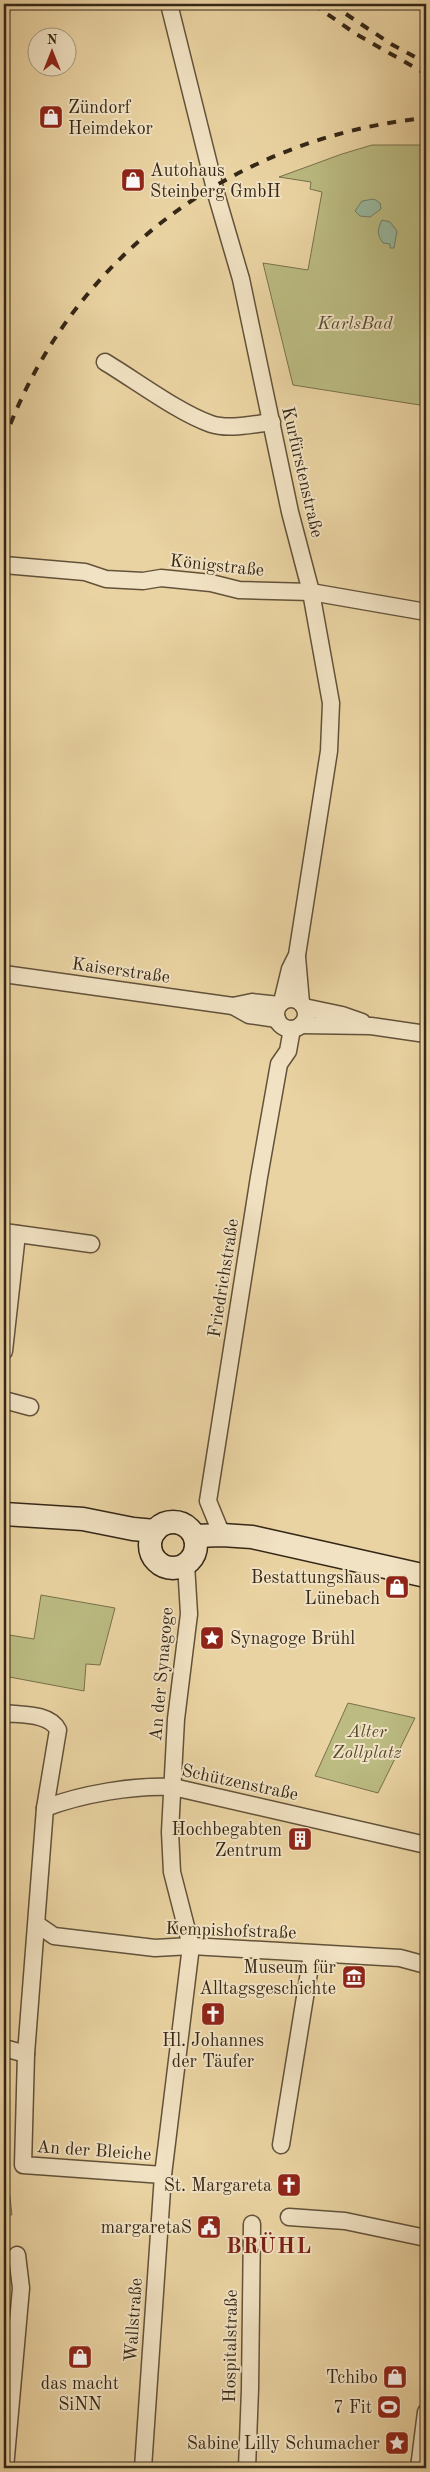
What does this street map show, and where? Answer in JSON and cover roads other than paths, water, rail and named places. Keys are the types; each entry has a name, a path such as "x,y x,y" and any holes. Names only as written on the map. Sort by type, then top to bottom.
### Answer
{"main road":[{"path":"4,1514 83,1519 133,1530 155,1531"},
{"path":"175,1522 187,1526 195,1536 196,1547 193,1556 186,1564 171,1568 157,1561 151,1548 155,1531 165,1523 175,1522"},
{"path":"195,1536 252,1537 426,1576"}],"street":[{"name":"Kurfürstenstraße","path":"169,4 217,197 241,279 290,512 311,592 331,703 329,751 297,955 290,969 279,1009"},
{"path":"105,362 189,414 212,424 233,426 272,422"},
{"name":"Königstraße","path":"4,565 85,572 106,579 143,581 161,578 211,583 239,590 311,592 426,612"},
{"name":"Kurfürstenstraße","path":"297,955 302,1005"},
{"name":"Kaiserstraße","path":"4,974 233,1006 250,1015 279,1009"},
{"path":"371,1026 342,1015 302,1005 292,1000 279,1009 283,1027 371,1026 426,1034"},
{"path":"296,1027 305,1017 302,1005"},
{"name":"Friedrichstraße","path":"222,1535 208,1501 279,1064 288,1052 296,1027"},
{"path":"4,1351 10,1233 91,1244"},
{"path":"4,1400 30,1407"},
{"name":"An der Synagoge","path":"173,1787 176,1719 189,1614 186,1564"},
{"path":"4,1713 48,1719 55,1724 58,1730 45,1808 38,1925 26,2054 4,2048"},
{"name":"Schützenstraße","path":"45,1808 60,1802 149,1786 173,1787 426,1845"},
{"name":"Wallstraße","path":"143,2463 166,2173 191,1946 172,1872 170,1832 173,1787"},
{"name":"Kempishofstraße","path":"38,1925 54,1936 155,1948 191,1946 400,1958 426,1966"},
{"path":"282,2145 312,1954"},
{"name":"An der Bleiche","path":"26,2054 22,2165 166,2173"},
{"path":"289,2217 345,2221 426,2238"},
{"name":"Hospitalstraße","path":"246,2468 250,2389 251,2229"},
{"path":"4,2468 21,2288 17,2255"},
{"path":"419,2468 426,2412"}],"railway":[{"path":"313,4 356,34 426,74"},
{"path":"331,4 391,44 426,63"},
{"path":"4,441 33,375 71,316 116,263 168,218 226,180 288,151 355,130 426,118"}],"place":[{"name":"Zündorf Heimdekor","path":"51,117"},
{"name":"Autohaus Steinberg GmbH","path":"133,180"},
{"name":"Bestattungshaus Lünebach","path":"397,1587"},
{"name":"Synagoge Brühl","path":"212,1638"},
{"name":"Hochbegabten Zentrum","path":"300,1839"},
{"name":"Museum für Alltagsgeschichte","path":"354,1977"},
{"name":"Hl. Johannes der Täufer","path":"213,2014"},
{"name":"St. Margareta","path":"289,2185"},
{"name":"margaretaS","path":"209,2227"},
{"name":"das macht SiNN","path":"80,2357"},
{"name":"Tchibo","path":"395,2377"},
{"name":"7 Fit","path":"389,2407"},
{"name":"Sabine Lilly Schumacher","path":"397,2443"}],"district":[{"name":"BRÜHL","path":"269,2245"}],"park label":[{"name":"KarlsBad","path":"355,323"},
{"name":"Alter Zollplatz","path":"367,1741"}]}
